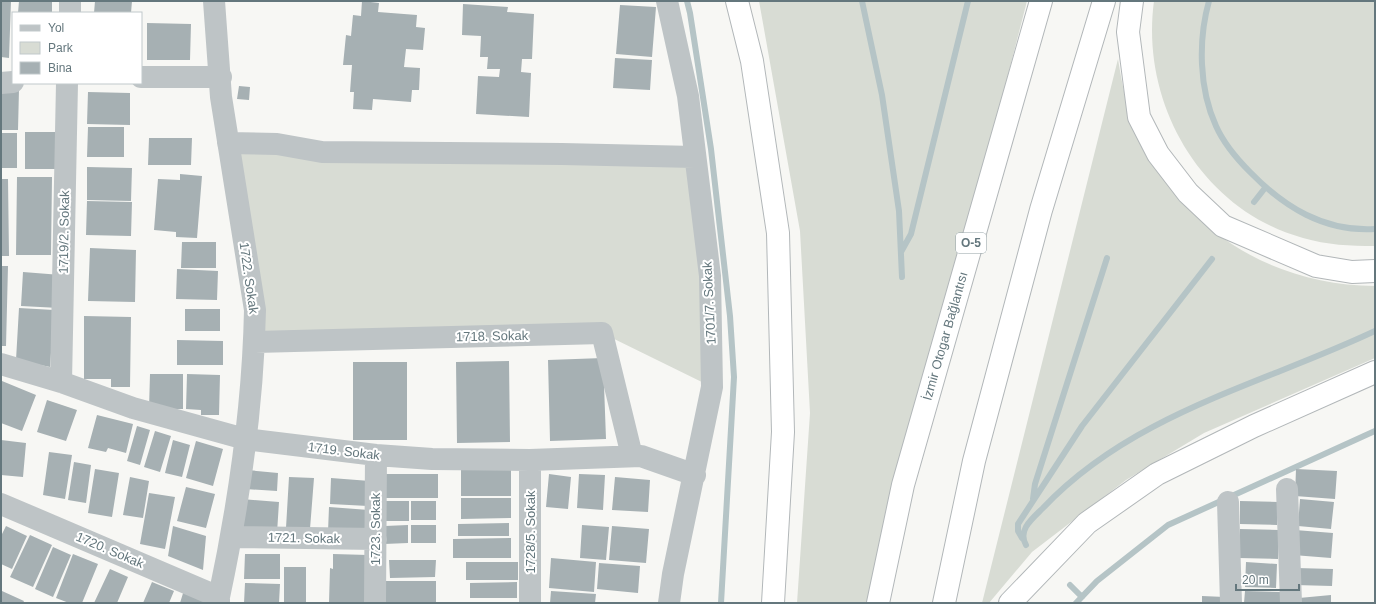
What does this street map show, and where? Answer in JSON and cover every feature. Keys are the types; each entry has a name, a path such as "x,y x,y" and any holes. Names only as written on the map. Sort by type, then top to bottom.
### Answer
{"highway":[{"path":"737,1 752,61 778,233 783,432 773,603"},
{"name":"İzmir Otogar Bağlantısı","path":"878,603 903,485 1041,1"},
{"path":"944,603 976,453 1041,210 1104,1"},
{"path":"1132,1 1128,32 1139,117 1158,154 1188,193 1223,226 1316,266 1352,272 1375,270"},
{"path":"1010,603 1087,523 1157,474 1254,426 1375,372"}],"street":[{"path":"70,1 70,12"},
{"name":"1722. Sokak","path":"214,1 221,77 221,97 256,310 255,342 245,439 231,537 219,600"},
{"name":"1701/7. Sokak","path":"667,1 688,96 710,276 712,387 695,475 673,574 669,603"},
{"path":"142,77 221,77"},
{"path":"1,83 12,82"},
{"name":"1719/2. Sokak","path":"61,382 67,84"},
{"path":"228,143 277,144 322,152 562,154 695,157"},
{"name":"1718. Sokak","path":"255,342 602,333 632,456"},
{"name":"1719. Sokak","path":"1,364 61,382 133,408 245,439 376,455 432,458 530,460 641,456 695,475"},
{"name":"1723. Sokak","path":"375,603 376,455"},
{"name":"1728/5. Sokak","path":"530,460 530,603"},
{"path":"1287,489 1291,603"},
{"path":"1228,502 1231,603"},
{"name":"1720. Sokak","path":"1,504 219,600"},
{"name":"1721. Sokak","path":"231,537 376,539"}],"green space":[{"path":"759,1 1027,1 872,603 797,603 810,413 800,231"},
{"path":"1154,1 1375,1 1375,246 1330,244 1303,238 1267,224 1235,204 1207,178 1185,147 1168,113 1157,77 1152,39"},
{"path":"1118,59 1128,106 1147,150 1168,184 1194,214 1224,239 1258,259 1294,273 1334,283 1375,286 1375,358 1204,433 1126,480 1032,552 989,603 982,603"},
{"path":"228,143 695,157 712,387 602,333 255,342"}],"building":[{"path":"1,1 11,1 9,58 1,57"},
{"path":"19,1 52,1 52,12 18,12"},
{"path":"95,1 132,1 131,12 94,12"},
{"path":"362,1 379,3 378,12 417,15 416,27 425,28 423,50 406,49 404,67 420,68 419,90 412,90 411,102 373,99 372,110 353,109 354,92 350,92 352,65 343,65 346,35 351,36 353,15 361,16"},
{"path":"463,4 508,7 507,12 534,14 532,59 522,59 521,72 531,73 529,117 476,114 478,76 499,77 500,69 487,69 488,57 480,57 481,36 462,35"},
{"path":"620,5 656,7 652,57 616,54"},
{"path":"147,23 191,24 190,60 147,60"},
{"path":"615,58 652,60 650,90 613,88"},
{"path":"239,86 250,87 249,100 237,99"},
{"path":"1,89 19,89 18,130 1,130"},
{"path":"88,92 130,93 130,125 87,124"},
{"path":"88,127 124,127 124,157 87,157"},
{"path":"25,132 55,132 55,169 25,169"},
{"path":"1,133 17,133 17,168 1,168"},
{"path":"149,138 192,138 191,165 148,165"},
{"path":"87,167 132,168 131,201 87,200"},
{"path":"180,174 202,176 197,238 176,237 176,232 154,230 158,179 180,180"},
{"path":"17,177 52,177 51,255 16,255"},
{"path":"1,179 8,179 9,256 1,256"},
{"path":"87,201 132,202 131,236 86,235"},
{"path":"182,242 216,242 216,268 181,268"},
{"path":"90,248 136,250 135,302 88,301"},
{"path":"1,266 8,266 6,346 1,346"},
{"path":"177,269 218,271 217,300 176,299"},
{"path":"23,272 61,275 59,308 21,306"},
{"path":"19,308 54,310 50,367 16,360"},
{"path":"185,309 220,309 220,331 185,331"},
{"path":"84,316 131,317 130,387 111,387 111,379 84,379"},
{"path":"177,340 223,341 223,365 177,365"},
{"path":"603,358 606,439 550,441 548,360"},
{"path":"509,361 510,442 457,443 456,362"},
{"path":"353,362 407,362 407,440 353,440"},
{"path":"150,374 183,374 183,409 149,409"},
{"path":"187,374 220,375 219,415 201,415 201,410 186,409"},
{"path":"2,381 36,395 22,431 1,423"},
{"path":"47,400 77,410 66,441 37,432"},
{"path":"97,415 133,424 126,453 108,448 106,452 88,448"},
{"path":"137,426 150,430 140,465 127,461"},
{"path":"155,431 171,436 160,472 144,467"},
{"path":"1,440 26,443 23,477 1,475"},
{"path":"173,440 190,445 182,477 165,473"},
{"path":"196,441 223,449 213,486 186,478"},
{"path":"49,452 72,455 65,499 43,495"},
{"path":"74,462 91,465 86,503 68,500"},
{"path":"95,469 119,473 112,517 88,513"},
{"path":"1296,469 1337,471 1335,499 1295,496"},
{"path":"247,470 278,473 277,491 245,489"},
{"path":"461,470 511,470 511,496 461,496"},
{"path":"385,474 438,474 438,498 385,498"},
{"path":"549,474 571,477 568,509 546,507"},
{"path":"579,474 605,475 603,510 577,508"},
{"path":"130,477 149,481 143,518 123,515"},
{"path":"289,477 314,478 310,529 286,528"},
{"path":"615,477 650,480 648,512 612,510"},
{"path":"331,478 370,481 368,506 330,504"},
{"path":"186,487 215,494 206,528 177,521"},
{"path":"149,493 175,497 165,549 140,544"},
{"path":"461,498 511,498 511,518 461,519"},
{"path":"242,499 279,502 277,533 240,531"},
{"path":"1300,499 1334,502 1331,529 1298,526"},
{"path":"383,501 409,501 409,521 383,521"},
{"path":"411,501 436,501 436,520 411,520"},
{"path":"1240,501 1278,502 1277,525 1240,524"},
{"path":"329,507 369,510 367,535 328,532"},
{"path":"509,523 509,536 458,536 458,524"},
{"path":"408,525 408,543 384,544 385,526"},
{"path":"411,525 436,525 436,543 411,543"},
{"path":"582,525 609,527 606,560 580,558"},
{"path":"6,526 27,536 12,569 1,564 1,536"},
{"path":"173,526 206,536 203,570 168,556"},
{"path":"612,526 649,529 646,563 609,560"},
{"path":"1240,529 1279,530 1278,559 1239,558"},
{"path":"1295,530 1333,533 1331,558 1293,555"},
{"path":"30,535 52,545 33,587 10,577"},
{"path":"511,538 511,558 453,558 453,539"},
{"path":"53,547 71,555 53,597 35,589"},
{"path":"73,554 98,564 82,603 69,603 56,598"},
{"path":"245,554 280,554 280,579 244,579"},
{"path":"333,554 368,555 368,603 329,603 330,568 333,569"},
{"path":"551,558 596,562 594,592 549,588"},
{"path":"389,560 436,560 435,577 390,578"},
{"path":"466,562 518,562 518,580 466,580"},
{"path":"1246,562 1277,564 1276,588 1245,587"},
{"path":"599,563 640,566 638,593 597,589"},
{"path":"284,567 306,567 306,603 284,603"},
{"path":"1296,568 1333,569 1332,586 1295,585"},
{"path":"110,569 128,577 117,603 94,603"},
{"path":"386,581 436,581 436,602 386,602"},
{"path":"152,582 174,591 169,603 143,603"},
{"path":"517,582 517,598 470,598 470,583"},
{"path":"245,583 280,584 279,603 244,603"},
{"path":"184,590 209,603 180,603"},
{"path":"2,591 24,601 23,603 1,603"},
{"path":"551,591 596,594 595,603 550,603"},
{"path":"1245,591 1281,592 1280,603 1244,603"},
{"path":"1331,595 1331,603 1299,603 1299,598"},
{"path":"1202,596 1225,597 1224,603 1202,603"}],"waterway":[{"path":"687,1 711,149 730,316 734,377 721,603"},
{"path":"862,1 882,95 899,211 902,277"},
{"path":"901,252 911,234 968,1"},
{"path":"1209,1 1203,32 1203,80 1210,112 1219,133 1231,150 1263,185 1291,206 1306,215 1322,222 1339,226 1356,229 1375,229"},
{"path":"1254,202 1265,188"},
{"path":"1033,499 1035,484 1107,258"},
{"path":"1022,538 1018,531 1018,524 1082,426 1212,259"},
{"path":"1026,545 1023,534 1031,520 1078,475 1117,448 1158,424 1200,404 1375,331"},
{"path":"1076,603 1097,581 1168,525 1375,431"},
{"path":"1070,585 1082,597"}]}
